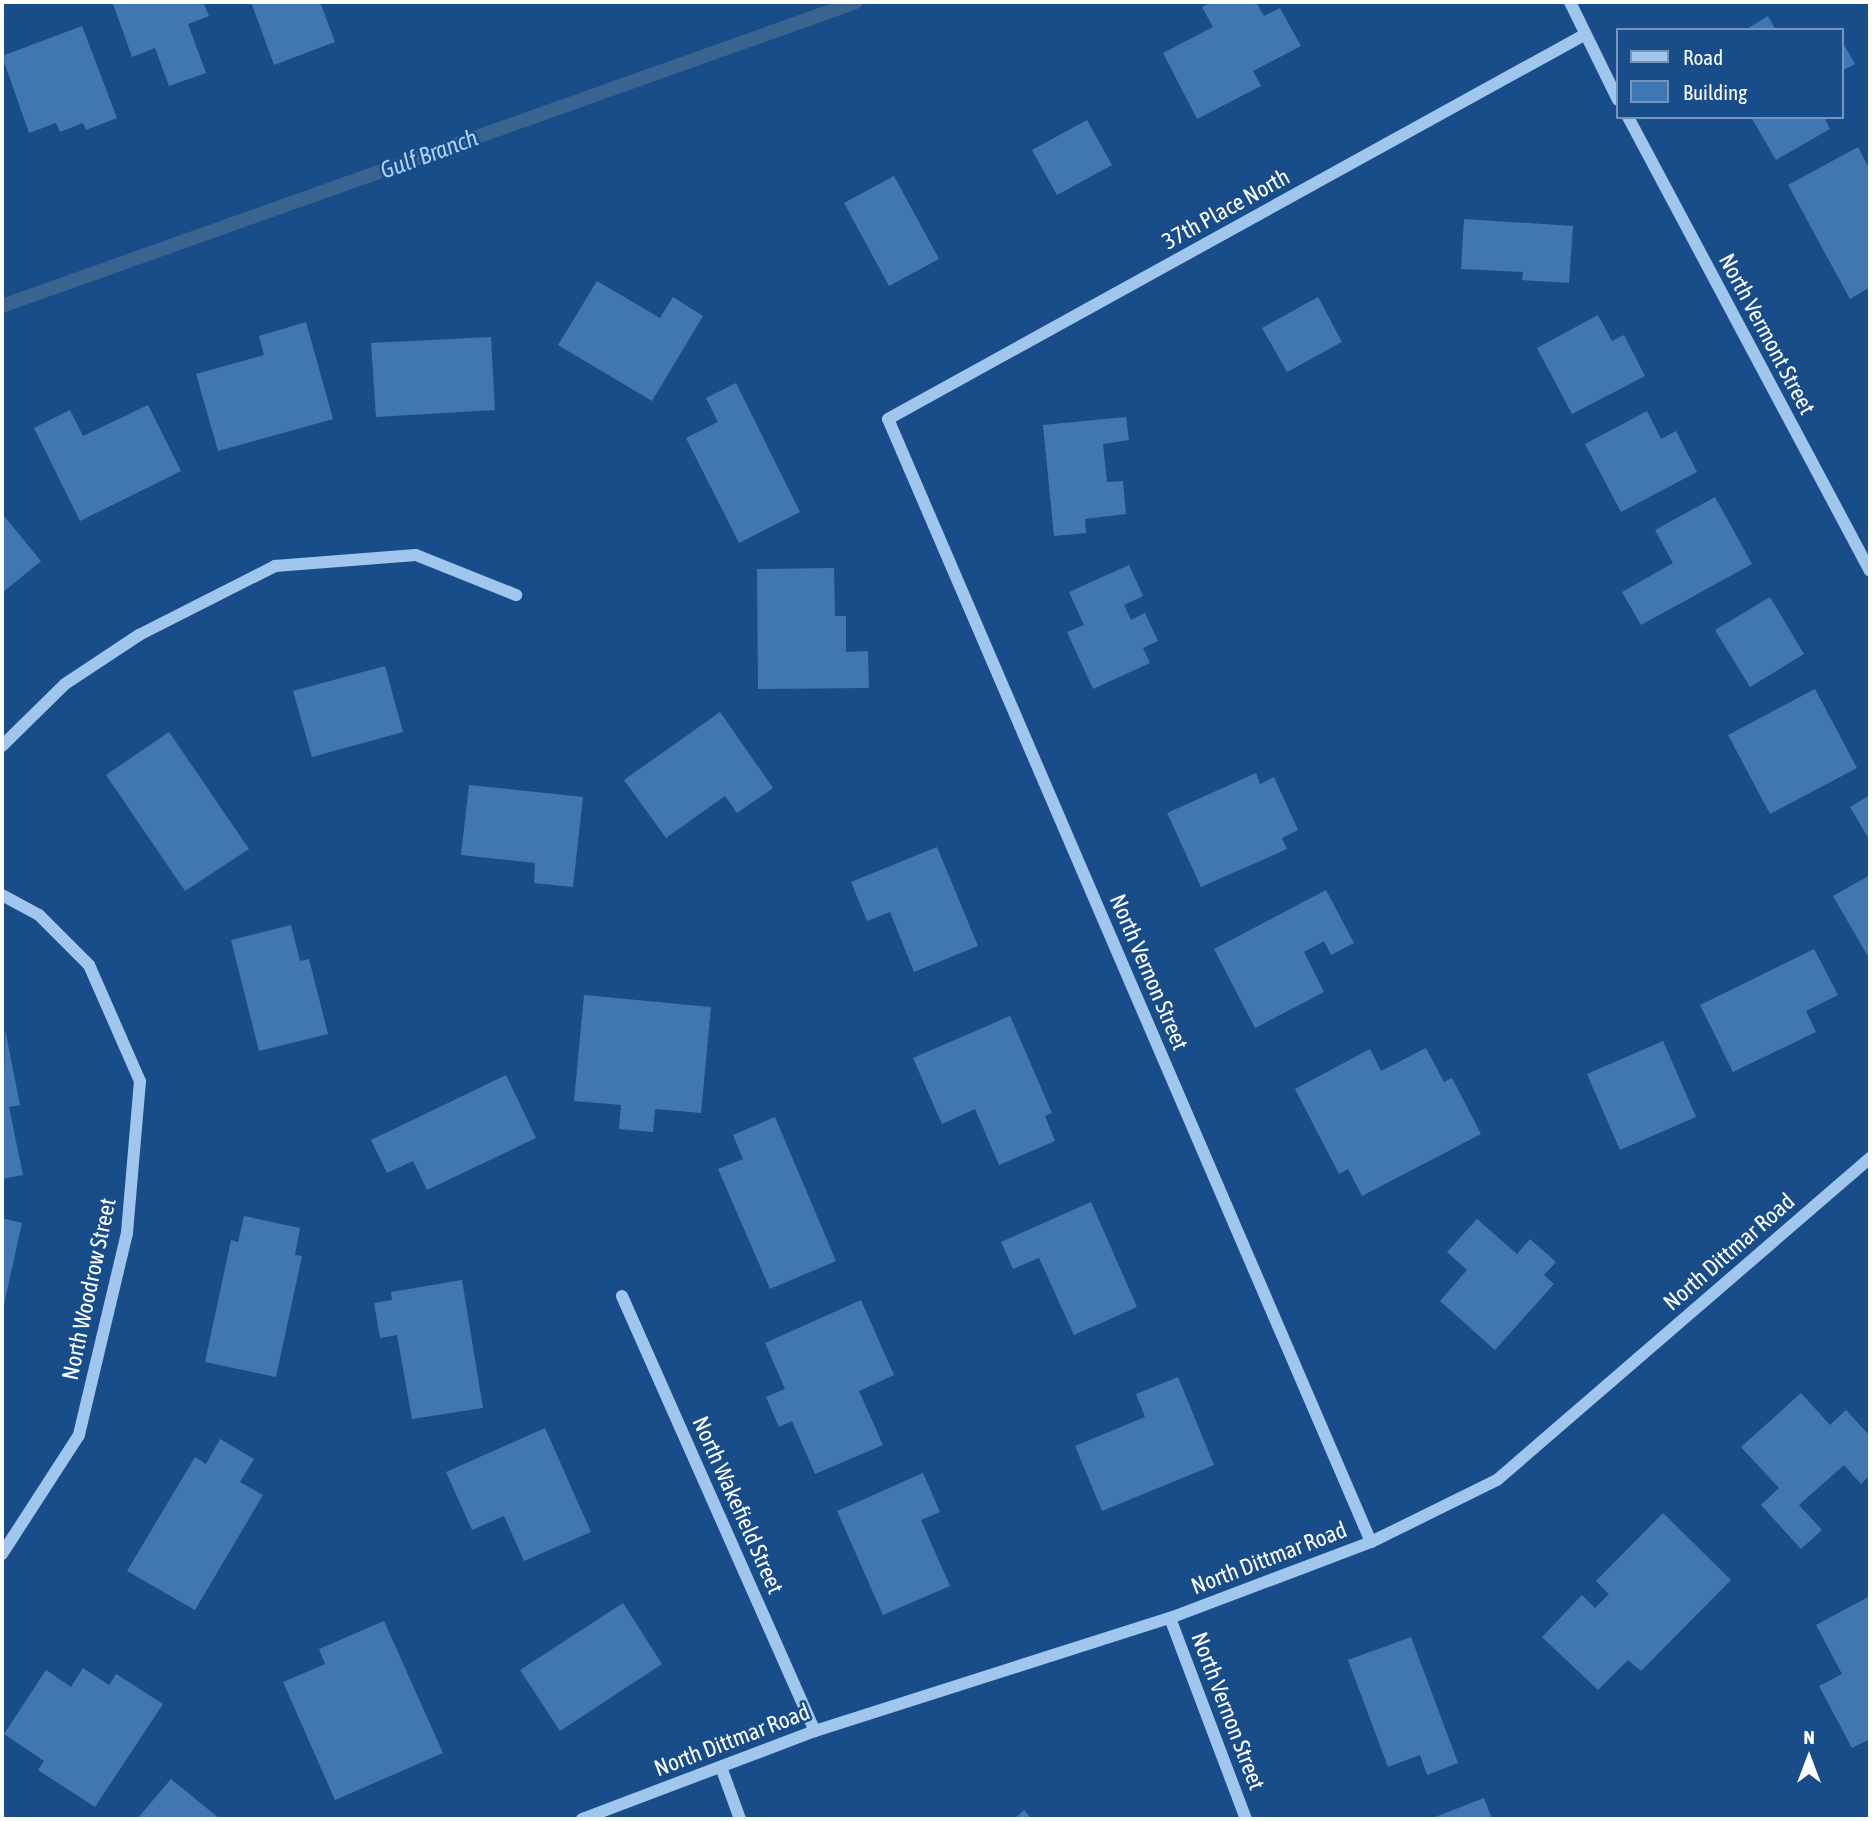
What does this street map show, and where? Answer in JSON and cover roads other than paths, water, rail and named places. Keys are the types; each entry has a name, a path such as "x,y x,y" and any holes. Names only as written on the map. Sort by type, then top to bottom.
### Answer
{"street":[{"path":"1570,2 1616,96"},
{"name":"37th Place North","path":"888,419 1584,35"},
{"name":"North Vermont Street","path":"1629,119 1870,571"},
{"name":"North Vernon Street","path":"888,419 1371,1542"},
{"path":"2,746 65,684 139,635 275,566 416,555 516,595"},
{"name":"North Woodrow Street","path":"2,895 39,915 89,965 140,1081 127,1233 79,1435 2,1555"},
{"name":"North Dittmar Road","path":"582,1819 815,1731 1170,1618 1371,1542 1497,1480 1870,1158"},
{"name":"North Wakefield Street","path":"622,1296 815,1731"},
{"name":"North Vernon Street","path":"1170,1618 1246,1819"},
{"path":"721,1767 740,1819"}],"waterway":[{"name":"Gulf Branch","path":"2,306 856,2"}]}
